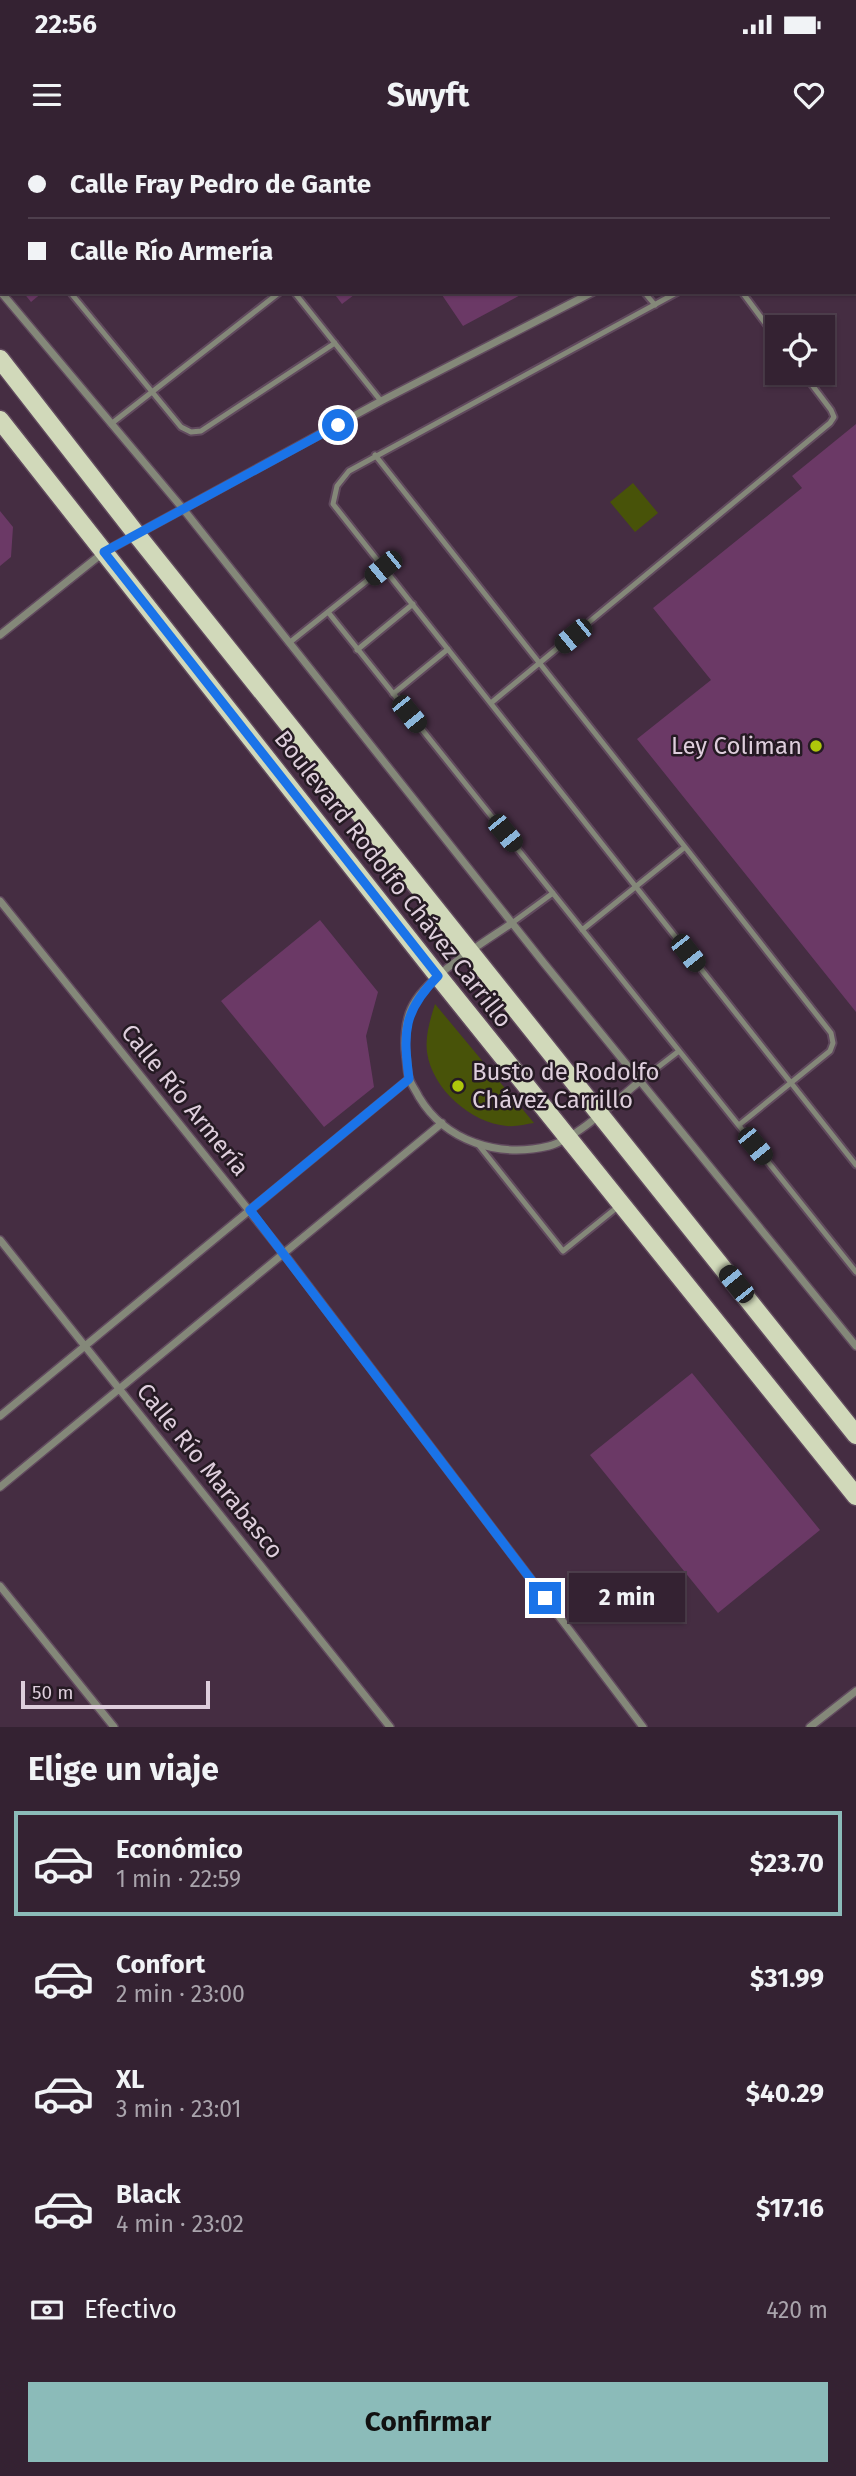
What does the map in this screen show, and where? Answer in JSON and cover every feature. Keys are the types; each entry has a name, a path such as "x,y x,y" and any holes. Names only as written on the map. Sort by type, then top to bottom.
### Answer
{"main road":[{"name":"Boulevard Rodolfo Chávez Carrillo","path":"0,359 137,535 856,1435"},
{"name":"Boulevard Rodolfo Chávez Carrillo","path":"0,420 438,976 856,1496"}],"street":[{"path":"3,294 184,510 512,923 856,1346"},
{"path":"0,635 104,552 382,401 589,294"},
{"name":"Calle Río Armería","path":"0,901 250,1210 643,1727"},
{"path":"512,923 438,976 411,1009 404,1045 409,1079 428,1111 455,1135 489,1149 526,1151 569,1138 640,1081"},
{"path":"0,1416 409,1079"},
{"path":"0,1487 442,1123"},
{"name":"Calle Río Marabasco","path":"0,1240 390,1727"},
{"path":"0,1586 114,1727"},
{"path":"810,1727 856,1691"}],"lane":[{"path":"72,294 181,427 191,432 201,431 335,343"},
{"path":"111,424 277,294"},
{"path":"296,294 382,401"},
{"path":"646,294 655,305"},
{"path":"674,294 375,455 349,471 338,486 333,504 856,1165"},
{"path":"743,294 765,323"},
{"path":"491,703 830,424 834,417 831,410 812,385"},
{"path":"375,455 831,1033 833,1043 830,1051 738,1125"},
{"path":"289,643 383,568"},
{"path":"357,650 413,604"},
{"path":"328,612 856,1272"},
{"path":"393,694 448,649"},
{"path":"582,930 685,847"},
{"path":"512,923 553,893"},
{"path":"640,1081 679,1051"},
{"path":"477,1143 563,1251 622,1204"}],"green space":[{"path":"633,483 658,513 635,532 610,502"},
{"path":"435,1004 534,1123 510,1126 493,1123 467,1111 445,1091 430,1066 427,1052 427,1034"}],"building":[{"path":"25,294 41,294 31,302"},
{"path":"334,294 355,294 342,304"},
{"path":"441,294 522,294 463,326"},
{"path":"856,424 856,1012 637,739 711,680 653,608 802,488 792,476"},
{"path":"0,511 13,527 11,557 0,566"},
{"path":"320,920 378,992 366,1036 374,1087 324,1127 221,1001"},
{"path":"692,1373 820,1530 718,1613 590,1455"}],"place":[{"name":"Ley Coliman","path":"816,746"},
{"name":"Busto de Rodolfo Chávez Carrillo","path":"458,1086"}],"route":[{"path":"338,425 104,552 438,976 411,1009 404,1045 409,1079 250,1210 545,1598"}]}
